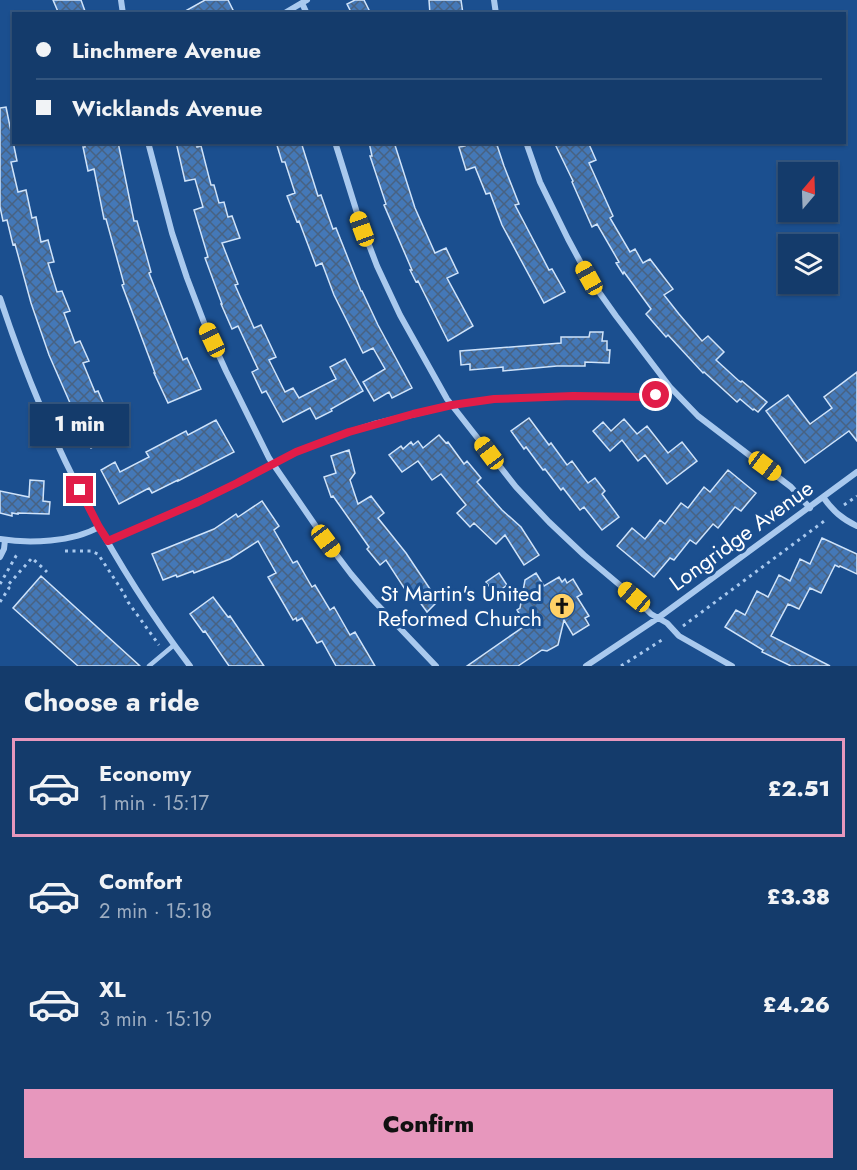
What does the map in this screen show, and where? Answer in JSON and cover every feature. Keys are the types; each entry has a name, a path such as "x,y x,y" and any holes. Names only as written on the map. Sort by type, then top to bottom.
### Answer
{"street":[{"path":"286,12 304,1"},
{"path":"149,144 187,278 205,325 269,459 351,574 436,666"},
{"path":"337,144 358,216 377,266 399,315 452,405 516,487 584,555 651,614 667,623 686,641 732,666"},
{"path":"527,144 540,182 589,278 670,387 698,416 791,487 810,508"},
{"path":"0,298 53,434 99,527 131,583 190,666"},
{"path":"108,541 198,502 296,452 349,432 413,414 494,399 573,396 651,397 670,387"},
{"name":"Longridge Avenue","path":"586,666 658,618 857,472"},
{"path":"823,497 844,520 857,526"},
{"path":"0,557 4,549 2,540 73,538 99,527"}],"lane":[{"path":"149,666 174,645"}],"path":[{"path":"621,666 675,632 857,496"},
{"path":"63,551 91,550 98,554 128,602 165,652"},
{"path":"0,584 16,556 23,552"},
{"path":"0,602 9,588 7,586 33,558 47,572"}],"building":[{"path":"53,0 81,0 85,12 58,12"},
{"path":"205,0 228,0 234,12 184,12"},
{"path":"355,0 364,0 370,12 351,12 347,4"},
{"path":"429,0 461,0 463,12 430,12"},
{"path":"6,107 17,161 11,162 18,192 26,190 32,218 36,217 41,242 48,240 54,262 48,263 57,292 62,291 70,311 64,313 75,343 80,341 89,361 83,363 95,392 98,391 108,414 110,413 120,433 91,448 49,355 7,220 3,221 0,207 0,108"},
{"path":"85,144 118,144 134,221 137,221 151,272 149,273 183,360 187,358 201,389 168,403 154,373 122,285 124,284 106,219 104,219 94,169 88,171 83,147"},
{"path":"176,144 196,144 197,147 201,146 211,185 214,185 219,203 224,202 228,217 232,216 240,238 222,243 238,284 235,285 254,328 261,325 276,357 269,360 285,392 293,388 299,398 336,379 330,367 345,359 363,391 316,419 310,408 283,422 266,391 262,393 252,372 258,369 238,326 232,329 221,304 205,258 208,257 194,210 203,207 195,179 185,181"},
{"path":"277,144 302,144 318,196 321,195 333,229 336,228 361,291 412,388 392,398 389,392 374,401 363,382 385,369 373,348 363,353 334,295 322,263 316,266 287,196 295,193 285,162 282,162"},
{"path":"369,144 395,144 415,208 435,253 446,248 458,273 447,278 473,326 448,341 418,281 416,282 410,270 412,270 384,205 386,204 370,156 372,156"},
{"path":"464,144 497,144 519,204 515,205 549,270 552,269 565,292 544,303 502,225 490,193 486,194 475,167 466,170 459,147 465,146"},
{"path":"555,144 589,144 596,160 589,163 613,216 610,218 630,252 635,249 643,263 650,259 673,289 664,295 679,314 702,341 708,336 724,352 716,360 767,402 758,412 740,399 737,402 703,373 646,314 651,309 616,263 619,262 597,224 592,227"},
{"path":"590,332 603,332 602,341 607,341 607,350 610,350 609,363 585,362 585,366 503,371 503,367 470,370 470,364 461,365 460,351 561,343 561,337 589,337"},
{"path":"857,372 857,441 849,431 805,463 766,411 788,395 810,424 832,408 824,397"},
{"path":"529,418 567,465 572,461 588,483 595,478 605,491 602,494 619,517 602,530 584,507 580,510 563,488 561,490 511,431"},
{"path":"624,419 637,434 647,426 668,453 682,442 697,461 667,484 645,455 638,461 622,440 610,451 593,431 603,422 611,431"},
{"path":"216,420 234,452 152,493 149,488 119,504 101,470 115,462 120,472 149,457 146,452 186,431 188,435"},
{"path":"439,435 446,443 448,442 464,464 467,461 481,478 477,482 521,527 539,555 524,565 505,535 496,544 474,523 470,527 457,513 466,505 441,474 432,480 418,461 402,472 389,455 401,446 403,449 411,442 413,445 418,441 423,448"},
{"path":"349,450 355,473 350,480 358,504 371,496 384,513 378,518 406,553 438,601 427,612 414,594 410,597 386,560 380,565 333,496 331,497 324,477 336,473 331,456"},
{"path":"728,470 756,493 741,511 735,507 718,528 713,524 696,544 690,540 674,560 670,558 654,577 617,546 632,528 645,539 660,520 665,524 681,503 688,508 704,487 710,492"},
{"path":"30,480 44,481 43,501 50,502 49,514 12,513 12,516 0,513 0,491 29,497"},
{"path":"262,501 279,526 274,530 293,563 297,561 312,587 315,585 330,610 334,607 350,635 355,632 375,666 336,666 322,641 317,643 302,618 297,621 296,618 293,620 268,577 276,573 258,541 230,559 194,573 193,571 163,580 152,554 214,529 236,514 238,517"},
{"path":"822,538 857,554 857,574 835,565 821,593 810,588 799,609 788,604 771,636 830,666 791,666 762,652 763,650 725,627 736,610 745,615 757,591 768,597 779,575 790,581 800,559 810,564"},
{"path":"499,573 507,585 495,594 486,582"},
{"path":"536,573 544,586 559,577 562,582 565,579 567,583 573,579 582,594 577,597 589,616 585,618 589,625 573,635 564,620 558,645 547,651 542,650 518,666 467,666 526,625 517,610 520,608 525,580"},
{"path":"41,576 140,666 78,666 13,608"},
{"path":"213,597 228,617 230,616 264,666 229,666 205,631 203,632 190,614"}],"place":[{"name":"St Martin's United Reformed Church","path":"562,606"}],"route":[{"path":"80,490 108,541 198,502 296,452 349,432 413,414 494,399 573,396 651,397 656,395"}]}
